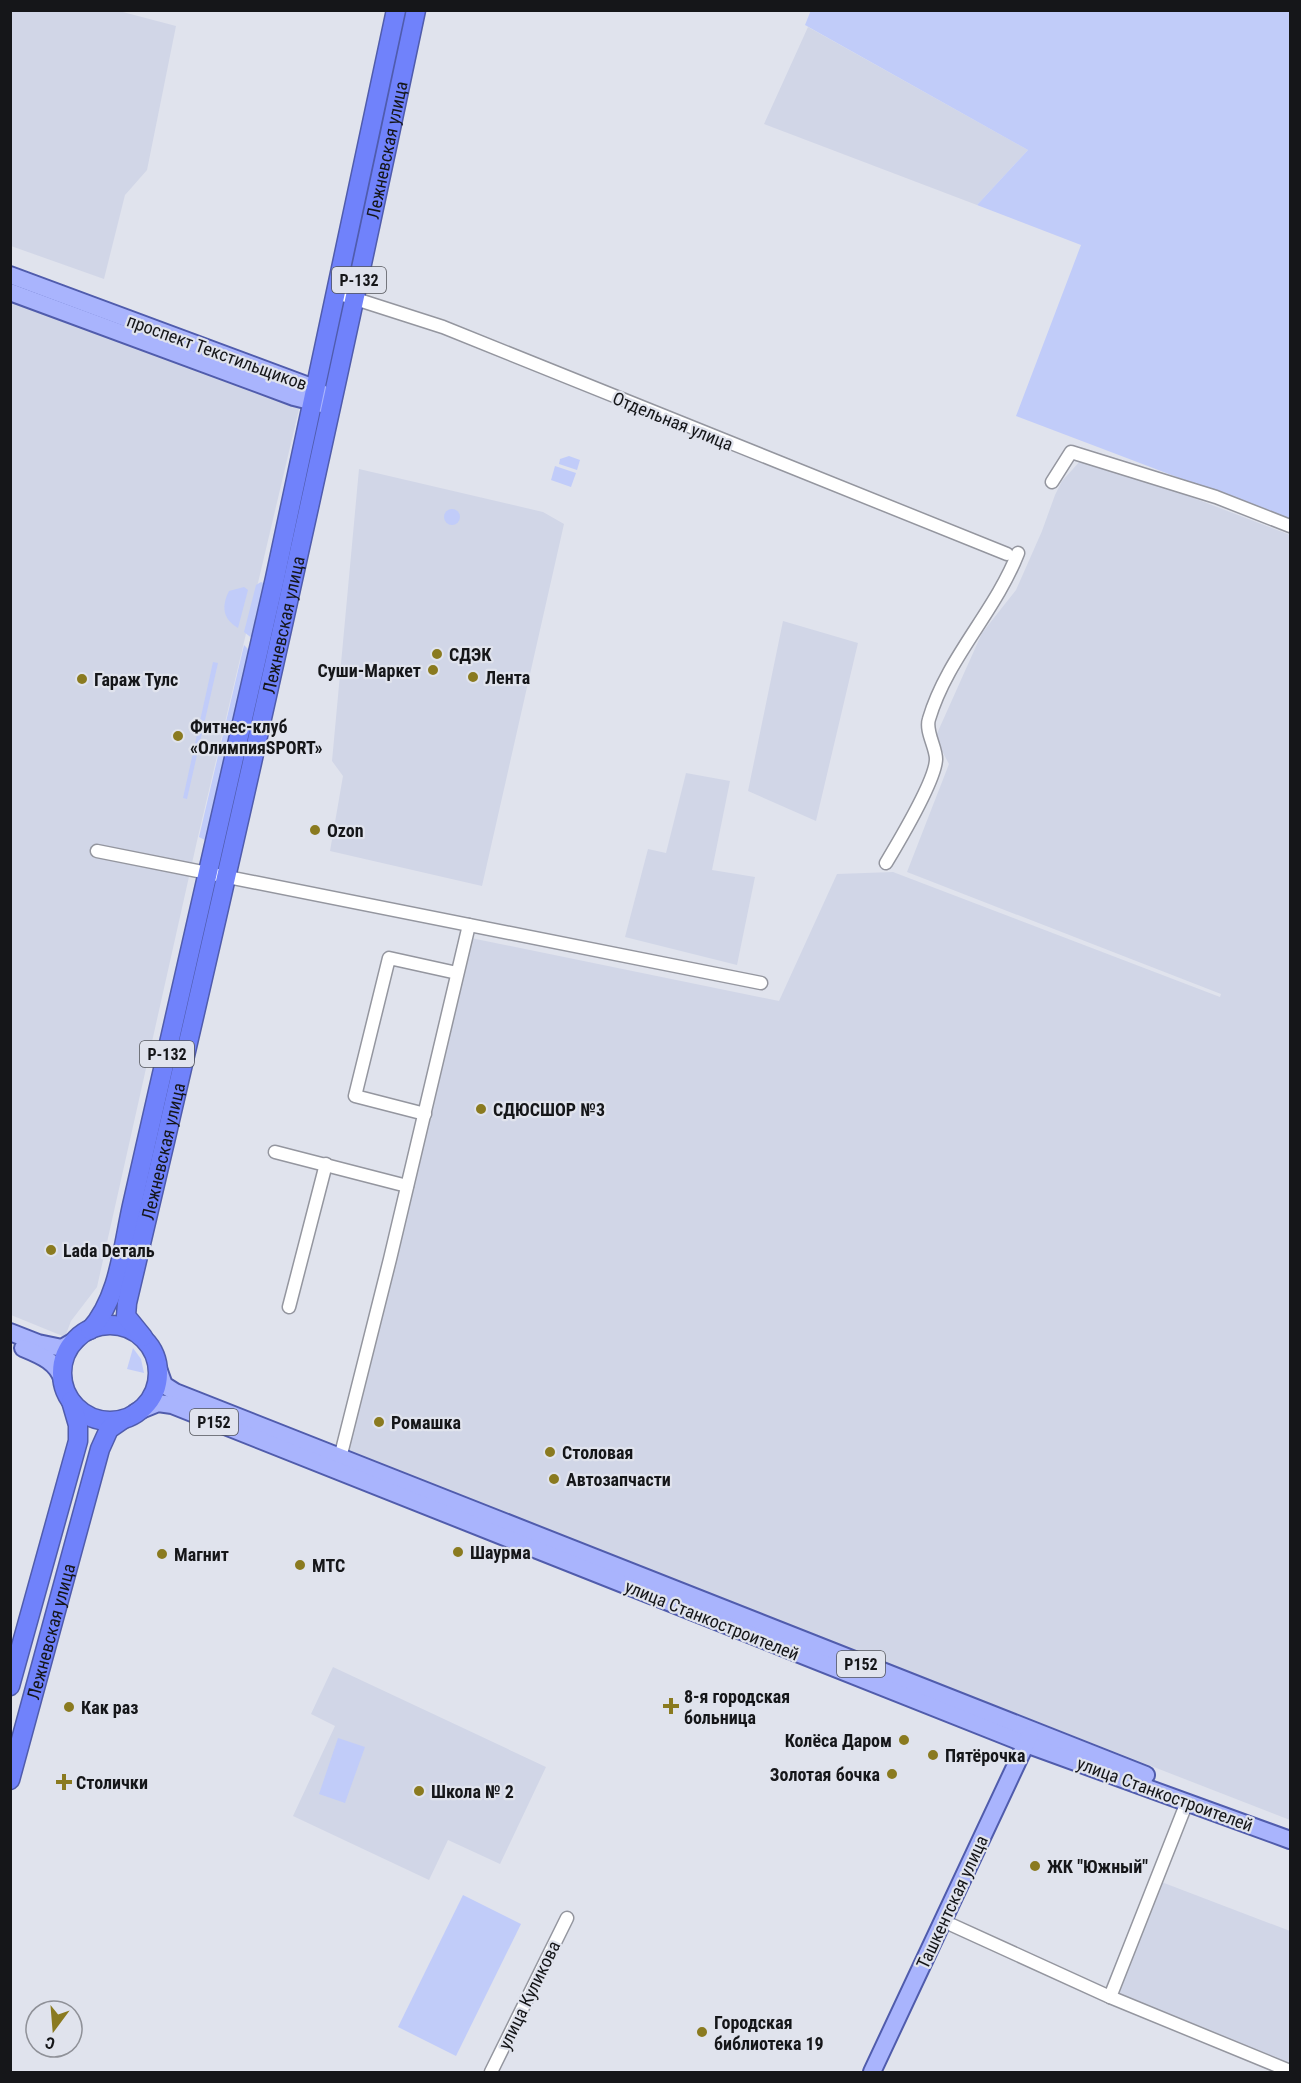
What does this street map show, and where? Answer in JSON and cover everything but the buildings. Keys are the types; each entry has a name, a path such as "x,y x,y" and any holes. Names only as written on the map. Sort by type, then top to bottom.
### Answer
{"highway":[{"name":"Лежневская улица","path":"83,1335 103,1314 110,1298 315,396 396,10"},
{"name":"Лежневская улица","path":"143,1337 126,1316 127,1303 228,877 333,406 416,10"},
{"path":"117,1326 143,1337 153,1353 159,1371 151,1398 129,1416 104,1420 93,1417 70,1399 63,1381 64,1361 83,1335 117,1326"},
{"name":"Лежневская улица","path":"10,1686 78,1441 77,1418 70,1399"},
{"name":"Лежневская улица","path":"10,1780 100,1449 109,1429 129,1416"}],"main road":[{"name":"проспект Текстильщиков","path":"10,275 315,396 333,406"},
{"name":"проспект Текстильщиков","path":"10,292 315,396"},
{"path":"10,1332 39,1343 62,1348 83,1335"},
{"path":"10,1343 41,1355 58,1369 63,1381"},
{"name":"улица Станкостроителей","path":"159,1371 163,1383 175,1392 1187,1802 1290,1840"},
{"name":"улица Станкостроителей","path":"129,1416 154,1404 172,1405 1033,1740 1290,1829"},
{"name":"Ташкентская улица","path":"872,2073 937,1946 1033,1740"},
{"name":"Ташкентская улица","path":"883,2073 937,1946"}],"street":[{"name":"Отдельная улица","path":"337,293 443,327 1013,554 1006,584 950,669 928,722 936,761 915,813 886,863"},
{"path":"1052,482 1071,452 1216,497 1290,526"},
{"path":"97,851 761,984"},
{"path":"340,1458 469,925"},
{"path":"425,1114 355,1096 388,958 458,973"},
{"path":"275,1152 407,1186"},
{"path":"289,1306 326,1164"},
{"path":"1110,1997 1187,1802"},
{"name":"улица Куликова","path":"491,2073 567,1918"},
{"path":"948,1923 1110,1997 1290,2071"}],"shaded area":[{"path":"11,10 119,11 176,26 147,170 125,195 104,279 11,246"},
{"path":"811,10 1290,11 1290,520 1016,416 1081,245 977,205 1028,150 805,25"},
{"path":"808,27 1028,150 977,205 764,124"},
{"path":"10,293 300,405 197,841 97,1287 71,1321 65,1337 11,1315"},
{"path":"569,456 580,460 577,470 559,464 560,459"},
{"path":"1082,459 1126,472 1290,535 1290,1820 344,1452 466,937 779,1001 837,874 893,872 1220,997 1221,994 907,872 949,764 935,738 982,633 1016,590 1062,481"},
{"path":"555,466 576,473 571,487 551,480"},
{"path":"359,469 543,512 564,524 482,886 330,851 343,776 332,761"},
{"path":"449,509 455,509 460,517 458,523 449,525 444,520 444,514"},
{"path":"261,582 266,584 253,639 244,632 256,585"},
{"path":"244,587 248,590 238,628 226,617 224,607 229,591"},
{"path":"783,621 858,643 816,821 748,791"},
{"path":"244,645 251,652 207,841 199,837"},
{"path":"213,662 218,663 187,799 183,798"},
{"path":"686,773 730,781 712,870 755,877 737,965 625,937 648,849 666,853"},
{"path":"133,1348 141,1359 144,1373 127,1369"},
{"name":"Школа № 2","path":"333,1667 546,1767 500,1864 448,1840 429,1880 293,1816 335,1726 311,1714"},
{"path":"338,1738 365,1747 345,1803 319,1794"},
{"path":"1151,1878 1290,1931 1290,2069 1103,1993"},
{"path":"463,1895 521,1924 456,2056 398,2027"}],"place":[{"name":"СДЭК","path":"437,654"},
{"name":"Суши-Маркет","path":"433,670"},
{"name":"Лента","path":"473,677"},
{"name":"Гараж Тулс","path":"82,679"},
{"name":"Фитнес-клуб «ОлимпияSPORT»","path":"178,736"},
{"name":"Ozon","path":"315,830"},
{"name":"СДЮСШОР №3","path":"481,1109"},
{"name":"Lada Dеталь","path":"51,1250"},
{"name":"Ромашка","path":"379,1422"},
{"name":"Столовая","path":"550,1452"},
{"name":"Автозапчасти","path":"554,1479"},
{"name":"Шаурма","path":"458,1552"},
{"name":"Магнит","path":"162,1554"},
{"name":"МТС","path":"300,1565"},
{"name":"8-я городская больница","path":"671,1706"},
{"name":"Как раз","path":"69,1707"},
{"name":"Колёса Даром","path":"904,1740"},
{"name":"Пятёрочка","path":"933,1755"},
{"name":"Золотая бочка","path":"892,1774"},
{"name":"Столички","path":"64,1782"},
{"name":"Школа № 2","path":"419,1791"},
{"name":"ЖК \"Южный\"","path":"1035,1866"},
{"name":"Городская библиотека 19","path":"702,2032"}]}
